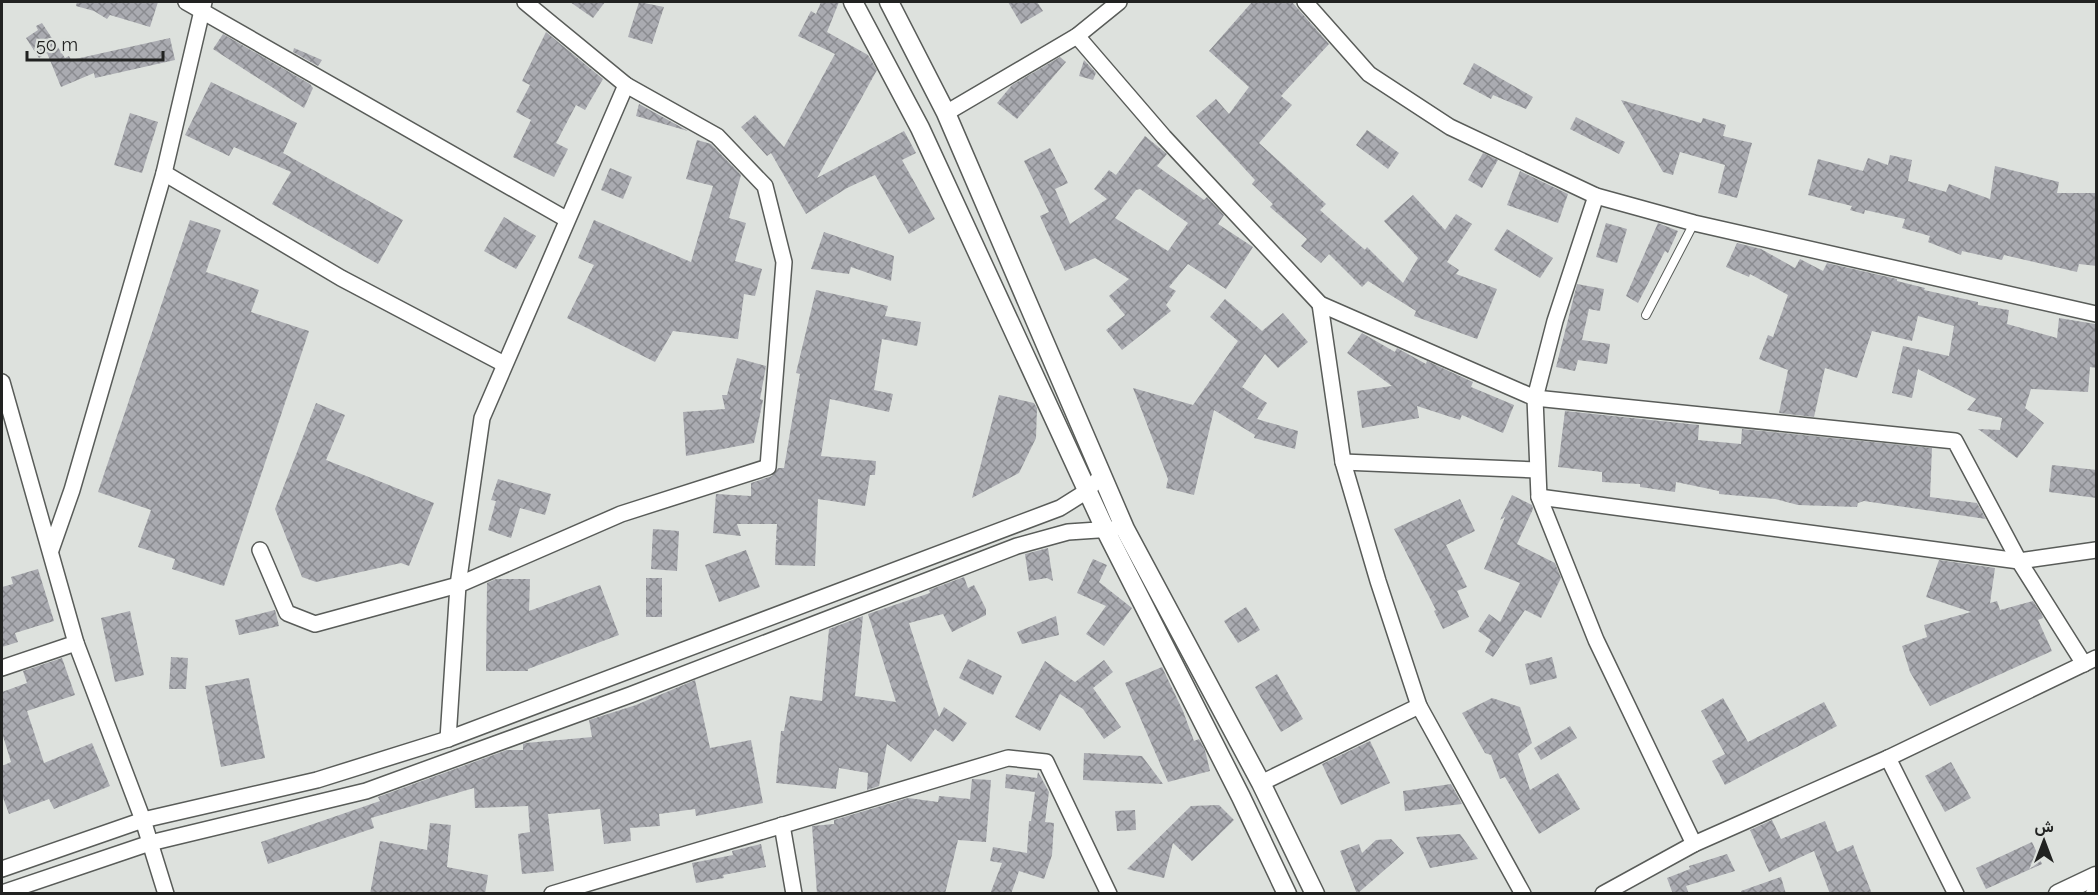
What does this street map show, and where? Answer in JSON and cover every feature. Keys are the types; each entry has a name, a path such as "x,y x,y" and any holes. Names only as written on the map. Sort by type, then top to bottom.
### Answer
{"street":[{"path":"186,2 203,6 566,219"},
{"path":"260,550 287,613 315,624 458,585 621,514 768,467 784,262 765,186 717,136 626,85 525,2"},
{"path":"854,2 920,128 1105,529 1241,797 1287,894"},
{"path":"889,2 946,112 1125,529 1261,783 1315,894"},
{"path":"946,112 1077,36 1119,2"},
{"path":"1305,2 1369,74 1450,127 1596,196 1694,223 2097,314"},
{"path":"51,550 72,490 164,173 203,6"},
{"path":"1077,36 1164,137 1320,304 1535,398 1954,441 2019,561 2090,661 1888,758 1694,844 1604,894"},
{"path":"448,739 458,585 482,418 566,219 626,85"},
{"path":"164,173 341,278 504,364"},
{"path":"1596,196 1555,321 1535,398 1539,497 1596,640 1694,844"},
{"path":"1320,304 1342,462 1419,706 1523,894"},
{"path":"2,382 76,643 143,820 166,894"},
{"path":"1342,462 1537,470"},
{"path":"2,868 143,820 317,780 448,739 1060,508 1087,491 1101,476"},
{"path":"1539,497 2019,561 2097,550"},
{"path":"2,893 150,843 366,791 641,690 1017,546 1068,532 1125,529"},
{"path":"2,668 76,643"},
{"path":"1261,783 1419,706"},
{"path":"552,894 1008,758 1046,762 1109,894"},
{"path":"1888,758 1956,894"},
{"path":"782,825 795,894"},
{"path":"2058,894 2097,876"}],"lane":[{"path":"1646,315 1694,223"}],"building":[{"path":"77,2 158,2 150,27 110,15 107,19 94,11 76,6"},
{"path":"570,2 605,2 593,18"},
{"path":"639,2 664,7 652,44 628,37"},
{"path":"821,2 839,2 827,32 868,55 877,70 817,178 904,131 916,153 902,160 935,219 909,234 875,175 847,188 806,214 771,153 767,156 741,127 755,115 784,147 835,54 798,36 811,11 816,14"},
{"path":"1008,2 1037,2 1043,11 1021,24"},
{"path":"1252,2 1292,2 1329,44 1281,96 1292,105 1259,143 1326,204 1320,210 1365,250 1367,247 1403,283 1418,258 1384,221 1413,195 1445,230 1456,214 1472,224 1447,262 1459,270 1456,274 1497,289 1477,339 1414,316 1416,311 1368,281 1362,287 1329,254 1321,263 1301,246 1307,239 1270,207 1273,204 1252,184 1255,180 1196,116 1216,99 1229,114 1249,87 1209,51"},
{"path":"42,23 65,58 69,56 71,60 170,38 175,60 95,78 94,73 61,87 47,53 39,58 26,38 38,30 36,26"},
{"path":"546,32 603,79 585,110 576,105 556,143 568,149 554,177 513,157 531,120 516,112 530,85 522,81"},
{"path":"223,34 310,84 313,88 304,108 213,49"},
{"path":"294,48 322,60 318,66 293,52"},
{"path":"1060,57 1066,62 1017,119 997,103 1012,85"},
{"path":"1084,60 1096,73 1093,80 1079,76"},
{"path":"1474,63 1533,97 1526,109 1493,95 1491,99 1463,84"},
{"path":"211,82 297,123 283,153 403,220 378,264 272,204 291,172 234,147 229,156 185,135"},
{"path":"1621,100 1701,123 1703,118 1726,125 1723,136 1752,143 1737,198 1718,193 1725,165 1680,152 1673,175 1663,172"},
{"path":"639,104 688,131 636,116"},
{"path":"130,113 158,122 142,173 114,165"},
{"path":"1576,117 1625,142 1619,154 1570,129"},
{"path":"1367,130 1399,153 1388,169 1356,145"},
{"path":"1145,136 1167,154 1157,166 1204,200 1207,197 1224,215 1218,224 1253,247 1226,289 1188,264 1169,287 1176,291 1166,305 1171,311 1122,350 1106,330 1125,315 1109,296 1129,279 1095,258 1065,271 1040,216 1049,212 1024,161 1050,148 1068,183 1055,189 1070,224 1107,199 1094,189 1109,170 1116,175","holes":["1140,189 1188,223 1168,251 1115,218 1136,190"]},
{"path":"697,140 711,144 741,175 729,218 746,223 735,261 762,269 755,296 744,294 738,339 673,331 655,362 567,318 594,265 578,258 594,220 691,262 713,186 686,179"},
{"path":"1483,153 1498,160 1482,188 1468,180"},
{"path":"1890,155 1912,160 1908,181 1946,192 1949,184 1990,199 1995,166 2059,182 2057,193 2097,193 2097,266 2079,264 2077,272 2004,255 2002,260 1962,251 1961,255 1928,242 1930,236 1902,228 1905,219 1865,210 1864,214 1850,210 1852,206 1808,195 1818,159 1863,171 1868,158 1888,165"},
{"path":"610,168 632,177 623,199 601,190"},
{"path":"1520,171 1568,194 1558,223 1507,205"},
{"path":"504,217 536,236 516,269 484,251"},
{"path":"190,220 221,230 206,272 259,290 251,312 309,331 224,586 172,569 175,559 138,547 151,510 98,492"},
{"path":"1606,223 1627,229 1617,263 1596,257"},
{"path":"1658,223 1678,231 1668,253 1665,251 1638,303 1626,296"},
{"path":"1507,229 1553,258 1540,278 1494,250"},
{"path":"824,232 894,256 891,281 851,267 849,274 811,269"},
{"path":"1737,243 1761,249 1795,268 1800,259 1823,271 1827,263 1897,279 1897,281 1925,288 1924,290 1978,302 1978,305 2009,310 2007,324 2057,338 2059,318 2095,324 2097,368 2090,367 2088,392 2031,389 2025,408 2044,423 2017,458 1978,429 2000,430 2002,418 1967,410 1976,399 1918,369 1912,398 1892,393 1903,346 1949,356 1954,326 1918,316 1912,341 1872,331 1857,378 1825,368 1814,417 1779,413 1788,370 1759,359 1768,335 1773,337 1788,295 1750,274 1749,277 1726,267"},
{"path":"1577,284 1604,289 1600,311 1589,309 1582,340 1610,344 1607,364 1578,360 1575,371 1556,367"},
{"path":"816,290 888,306 885,316 921,322 917,346 882,339 874,390 893,394 889,412 830,399 821,456 876,461 875,475 870,475 865,506 818,499 815,566 775,565 777,524 737,524 741,536 713,533 716,494 751,496 751,483 772,476 778,468 784,468 800,374 796,373"},
{"path":"1225,299 1262,331 1283,313 1308,342 1278,368 1265,354 1242,387 1267,403 1257,419 1298,431 1295,449 1254,438 1255,435 1214,410 1194,495 1166,488 1168,479 1133,388 1193,405 1238,341 1210,317"},
{"path":"1362,333 1395,352 1397,348 1426,364 1427,361 1473,382 1471,387 1514,405 1503,433 1462,415 1460,420 1417,406 1419,418 1362,428 1357,391 1392,386 1347,353"},
{"path":"737,358 766,366 760,399 763,400 754,443 686,456 683,412 725,409 722,395 727,395"},
{"path":"999,395 1034,403 1037,408 1036,438 1019,473 972,498"},
{"path":"316,403 345,415 326,460 434,503 409,566 401,563 316,582 302,577 275,509"},
{"path":"1565,411 1699,425 1698,440 1741,444 1742,429 1932,448 1930,497 1977,503 1986,519 1864,501 1858,503 1857,507 1798,505 1775,499 1719,494 1719,491 1676,482 1675,492 1640,487 1640,484 1602,482 1602,472 1558,467"},
{"path":"2052,465 2097,470 2097,498 2049,492"},
{"path":"498,479 551,494 545,515 520,508 511,538 488,530 496,501 491,500"},
{"path":"1512,495 1532,505 1533,509 1517,544 1555,563 1561,578 1541,618 1525,610 1493,657 1485,652 1491,640 1478,631 1489,614 1500,622 1520,583 1484,569 1505,517 1500,520"},
{"path":"1460,499 1475,531 1446,545 1467,587 1457,591 1469,617 1443,629 1434,611 1436,610 1394,529"},
{"path":"653,529 679,531 677,571 651,569"},
{"path":"1048,548 1053,581 1047,578 1029,581 1025,554"},
{"path":"746,550 760,587 719,602 705,565"},
{"path":"1093,559 1107,565 1099,582 1132,608 1104,646 1086,634 1106,606 1077,593"},
{"path":"1939,560 1995,568 1990,603 1997,601 2000,610 2033,601 2042,615 2043,618 2038,620 2052,651 1930,706 1910,672 1902,646 1927,637 1924,625 1971,612 1926,597"},
{"path":"38,569 54,621 15,633 18,642 2,647 2,587 13,584 11,577"},
{"path":"964,577 968,588 974,585 986,609 986,615 952,632 943,614 909,623 939,717 944,707 967,723 953,742 935,729 911,762 887,744 879,786 867,790 868,773 839,768 836,789 776,783 781,731 784,731 790,696 822,701 829,629 863,616 855,696 896,702 868,614 930,593 929,590"},
{"path":"646,578 662,578 662,617 646,617"},
{"path":"496,579 530,579 529,611 600,585 619,635 528,669 528,671 486,671 487,583"},
{"path":"1246,607 1260,630 1238,643 1224,621"},
{"path":"275,610 279,626 239,635 235,620"},
{"path":"130,611 144,675 115,682 101,618"},
{"path":"1056,616 1059,635 1022,644 1017,632"},
{"path":"171,657 188,658 186,689 169,689"},
{"path":"1552,657 1557,678 1530,685 1525,664"},
{"path":"62,658 75,695 27,711 44,763 92,743 110,786 54,809 49,799 9,814 2,795 2,766 11,762 2,733 2,692 27,683 23,671"},
{"path":"968,659 1002,676 993,695 959,678"},
{"path":"1104,660 1113,672 1093,688 1121,727 1104,739 1083,709 1060,694 1040,731 1015,717 1045,661 1075,682"},
{"path":"1162,667 1183,711 1194,741 1199,739 1205,750 1210,771 1168,782 1125,683"},
{"path":"1277,674 1303,719 1281,732 1255,687"},
{"path":"249,678 265,758 221,767 205,686"},
{"path":"695,680 710,748 751,740 763,803 696,816 695,809 659,814 660,826 630,828 631,841 604,844 600,809 548,814 554,871 522,874 518,834 530,832 528,806 475,808 474,788 371,818 374,828 268,864 261,842 380,801 378,797 507,750 523,750 523,744 526,743 592,737 589,720 636,705"},
{"path":"1492,698 1520,707 1532,743 1518,754 1530,790 1558,773 1580,809 1539,834 1505,777 1500,779 1491,755 1485,753 1462,713"},
{"path":"1723,698 1748,742 1824,702 1837,726 1725,785 1712,761 1725,754 1701,711"},
{"path":"1570,726 1577,738 1541,760 1534,748"},
{"path":"1370,741 1390,783 1341,805 1322,764"},
{"path":"1084,753 1142,756 1163,784 1083,780"},
{"path":"1951,762 1971,798 1945,812 1925,776"},
{"path":"1038,772 1049,792 1045,822 1054,823 1052,855 1044,879 1019,871 1011,894 990,894 1002,863 990,861 993,847 1027,853 1029,821 1031,821 1035,792 1005,788 1006,774 1037,778"},
{"path":"972,779 991,780 986,842 958,840 945,894 817,894 812,826 834,824 834,820 908,798 938,802 939,796 970,799"},
{"path":"1451,784 1462,804 1405,811 1403,791"},
{"path":"1219,805 1234,820 1192,861 1173,843 1164,878 1127,869 1191,806"},
{"path":"1135,810 1136,830 1117,831 1115,811"},
{"path":"1772,820 1781,839 1825,821 1837,852 1853,845 1872,894 1830,894 1814,851 1769,872 1750,830"},
{"path":"430,823 451,825 447,867 488,875 485,894 370,894 380,841 427,850"},
{"path":"1460,834 1478,859 1430,868 1416,837"},
{"path":"1391,839 1404,853 1357,894 1340,851 1359,844 1362,853 1376,840"},
{"path":"2032,842 2042,864 1986,889 1976,868"},
{"path":"761,844 766,867 696,883 692,863 733,855 732,851"},
{"path":"1727,854 1735,871 1686,886 1689,894 1673,894 1667,878 1690,869 1689,866"},
{"path":"1781,877 1786,894 1741,894 1741,891"}]}
